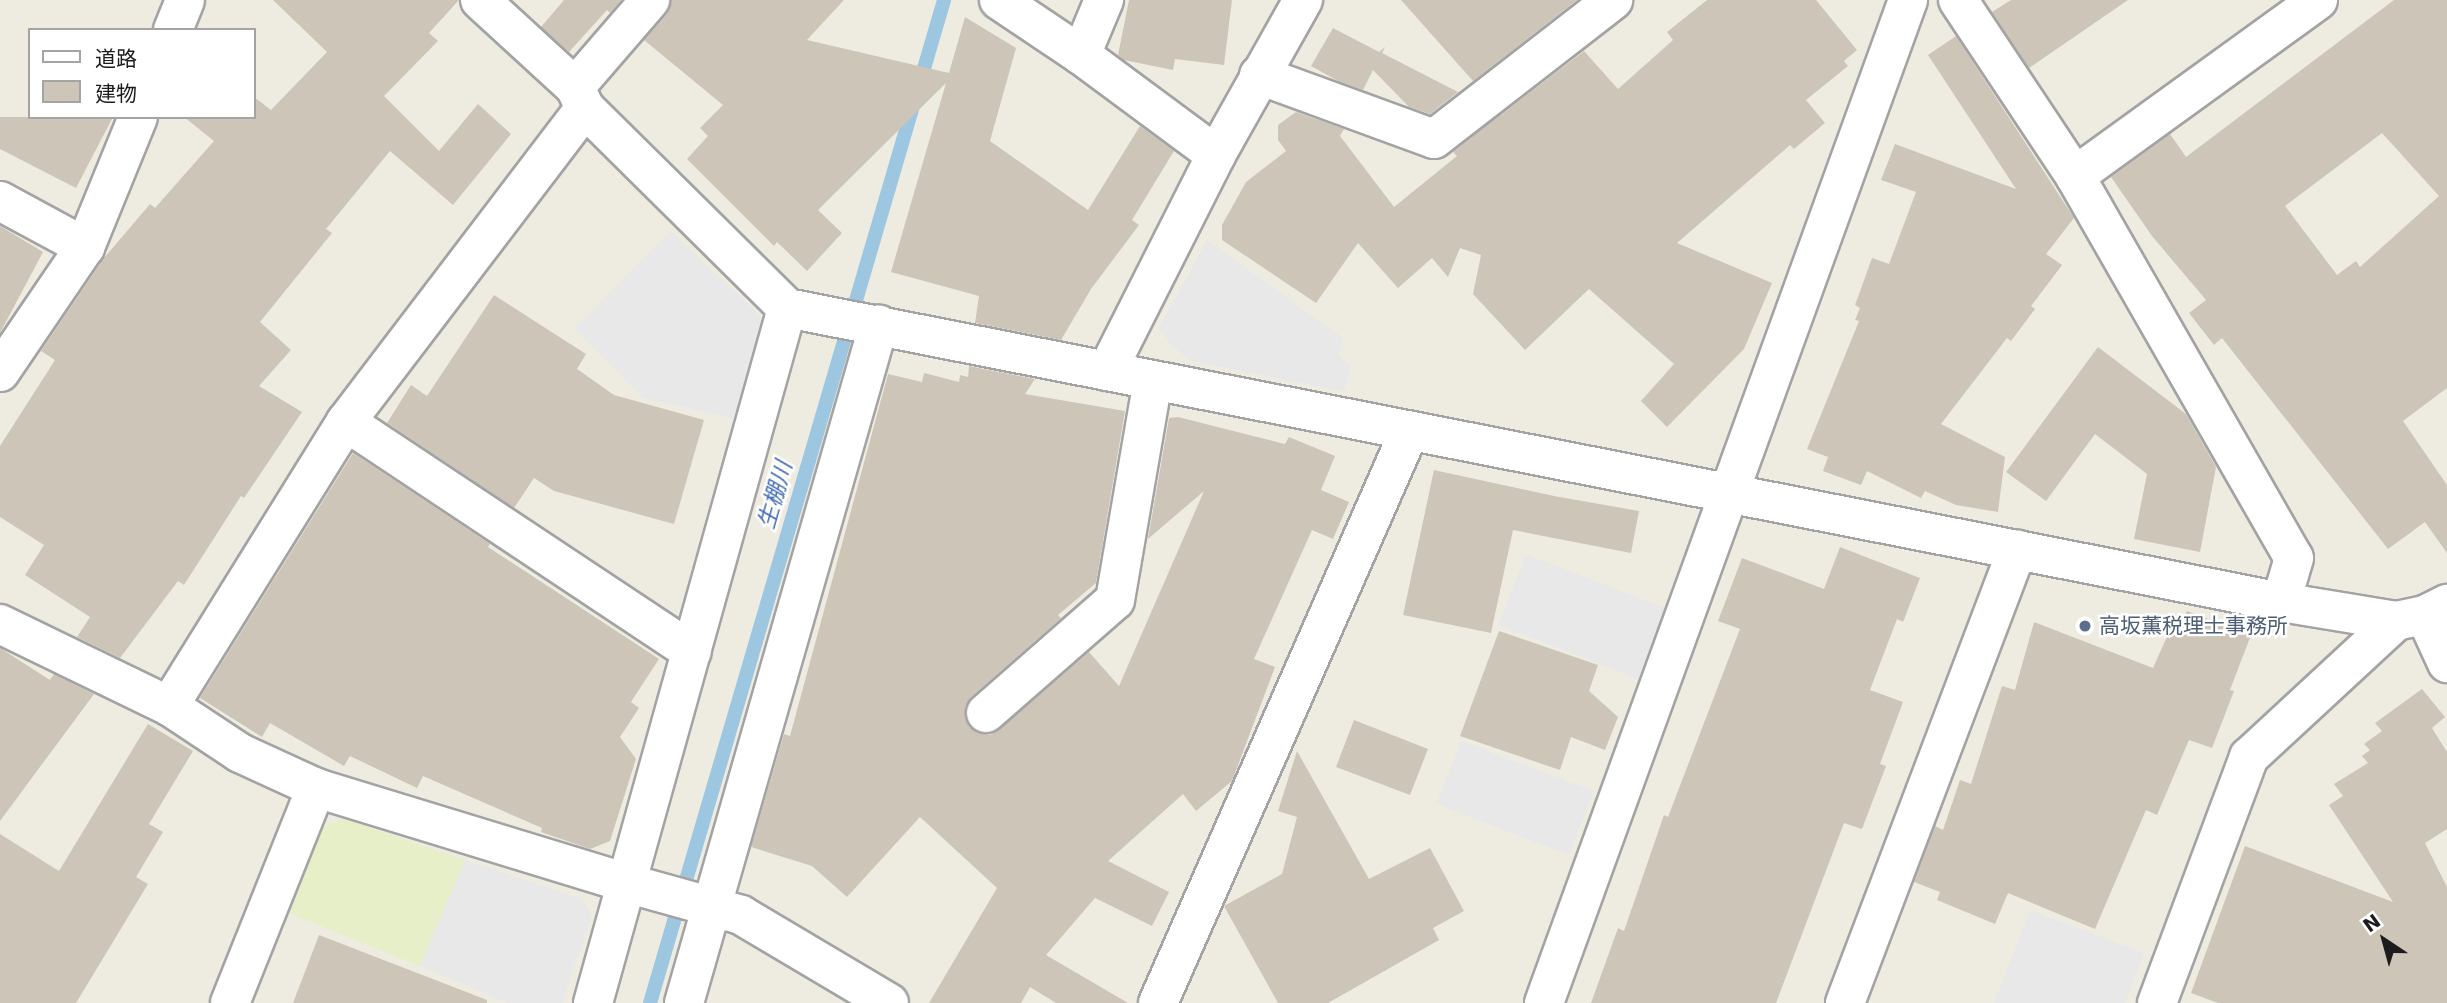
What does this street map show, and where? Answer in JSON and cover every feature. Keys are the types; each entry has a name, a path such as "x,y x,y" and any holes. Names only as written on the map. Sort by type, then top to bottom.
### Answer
{"street":[{"path":"174,28 185,0"},
{"path":"480,0 805,311 2281,603 2423,614"},
{"path":"169,706 346,422 650,0"},
{"path":"999,0 1082,55 1216,155"},
{"path":"1082,55 1104,0"},
{"path":"1107,371 1216,155 1303,0"},
{"path":"1259,75 1434,139 1613,0"},
{"path":"1545,1003 1908,0"},
{"path":"1958,0 2076,176 2294,558 2281,603"},
{"path":"2076,176 2318,0"},
{"path":"0,372 85,247 137,119"},
{"path":"0,201 85,247"},
{"path":"593,1003 692,652 805,311"},
{"path":"684,1003 694,902 872,323"},
{"path":"986,713 1115,600 1153,380"},
{"path":"346,422 692,652"},
{"path":"1158,1003 1409,432"},
{"path":"1845,1003 2017,550"},
{"path":"2423,614 2447,663"},
{"path":"2157,1003 2249,757 2423,614"},
{"path":"0,624 169,706 240,753 316,788 626,883 741,915 889,1003"},
{"path":"230,1003 316,788"}],"green space":[{"path":"344,819 465,860 420,966 289,913 324,827"}],"shaded area":[{"path":"671,231 758,314 765,327 733,418 643,398 575,328"},
{"path":"1207,240 1343,338 1339,355 1350,366 1345,392 1191,361 1170,344 1159,327"},
{"path":"1526,554 1665,608 1638,679 1498,625"},
{"path":"1461,741 1594,791 1569,855 1436,804"},
{"path":"465,860 582,899 592,916 562,1003 507,1003 420,966"},
{"path":"2030,910 2144,953 2125,1003 1994,1003"}],"building":[{"path":"273,0 459,0 429,33 438,41 384,96 439,151 478,104 511,134 453,205 390,151 326,229 332,233 260,322 291,350 259,386 302,412 244,498 241,496 184,585 178,581 120,658 77,637 90,617 25,575 44,545 0,517 0,446 55,360 41,351 104,258 150,204 155,208 214,141 186,119 256,119 256,99 271,110 327,52"},
{"path":"564,0 621,0 610,13 607,10 569,52 541,27"},
{"path":"671,0 844,0 807,40 949,73 965,17 1016,48 990,141 1088,210 1140,126 1174,151 1132,220 1139,225 1091,289 1061,340 975,323 979,296 891,272 946,83 818,210 842,233 807,271 777,242 774,246 687,159 708,136 700,128 723,105 644,40 667,14"},
{"path":"1129,0 1232,0 1224,65 1175,59 1173,70 1124,60 1118,55"},
{"path":"1401,0 1577,0 1473,81"},
{"path":"1707,0 1816,0 1857,50 1844,61 1848,66 1806,100 1825,123 1794,149 1790,145 1677,243 1772,283 1744,349 1667,427 1641,401 1674,364 1589,289 1525,350 1473,294 1481,255 1460,248 1448,277 1432,258 1398,288 1358,243 1316,303 1222,240 1222,225 1246,182 1286,151 1278,140 1278,125 1296,112 1344,129 1340,136 1394,207 1457,156 1453,152 1501,114 1505,116 1502,114 1584,51 1618,89 1673,40 1667,32"},
{"path":"2011,0 2128,0 2029,68 1992,12"},
{"path":"2394,0 2447,0 2447,388 2403,421 2447,485 2447,553 2425,522 2388,549 2222,338 2214,345 2189,313 2206,300 2152,236 2111,177 2170,134 2186,157","holes":["2382,133 2439,196 2360,267 2356,261 2337,275 2285,206"]},
{"path":"1333,28 1379,52 1385,47 1382,53 1458,92 1430,114 1409,107 1373,70 1363,90 1338,81 1311,66"},
{"path":"1956,36 2074,218 2046,254 2062,265 2031,306 2035,309 2011,341 2007,338 1941,424 2005,457 1998,512 1956,505 1925,491 1921,498 1867,471 1861,485 1823,471 1828,457 1807,449 1859,321 1855,320 1860,308 1855,305 1872,258 1889,264 1916,192 1881,180 1895,144 2016,189 1928,55"},
{"path":"0,117 112,119 76,188 0,149"},
{"path":"0,226 43,252 0,333"},
{"path":"494,295 586,354 577,369 614,395 704,420 674,524 554,491 534,478 514,508 387,423 411,385 427,396"},
{"path":"2098,347 2186,414 2216,467 2200,552 2134,539 2147,474 2095,434 2046,501 2006,472"},
{"path":"969,366 1035,379 1025,394 1125,411 1096,583 1058,615 1061,618 971,697 965,707 965,718 969,727 978,733 990,735 1000,729 1089,652 1119,686 1204,491 1148,539 1169,418 1178,417 1285,444 1289,437 1335,456 1321,490 1349,502 1333,539 1312,530 1254,659 1275,667 1232,781 1196,811 1183,794 1108,861 1169,892 1152,926 1095,898 1046,955 1128,1003 1056,1003 1030,987 1021,1003 929,1003 997,888 920,817 847,897 812,866 751,847 784,734 790,736 888,374 922,382 924,373 959,382 960,375 968,377"},
{"path":"353,453 490,544 488,547 659,659 631,702 639,708 620,737 636,759 610,841 590,849 541,832 542,828 423,776 417,788 350,756 344,766 270,723 262,737 200,698"},
{"path":"1434,470 1639,511 1631,553 1513,530 1491,633 1403,615"},
{"path":"1840,547 1920,578 1903,622 1897,619 1870,690 1903,702 1880,764 1886,766 1862,829 1844,823 1776,1003 1591,1003 1618,928 1624,931 1664,815 1668,817 1740,629 1718,621 1742,558 1824,589"},
{"path":"2187,611 2251,635 2230,690 2234,691 2212,748 2189,740 2157,815 2146,810 2095,929 2008,893 1995,924 1937,900 1940,892 1914,882 1935,826 1943,830 1960,780 1971,784 2002,686 2015,690 2034,622 2153,668 2173,623 2182,625"},
{"path":"1499,631 1598,665 1589,691 1618,717 1605,750 1571,737 1560,770 1460,736"},
{"path":"0,648 50,680 54,674 94,694 0,821"},
{"path":"2422,689 2445,717 2432,728 2447,752 2447,829 2425,843 2447,887 2447,1003 2218,1003 2191,993 2245,846 2393,902 2329,805 2343,796 2334,784 2368,763 2362,756 2370,750 2364,744 2382,731 2375,723"},
{"path":"1354,720 1428,749 1410,795 1336,767"},
{"path":"148,724 193,751 149,824 163,832 136,877 148,884 76,1003 0,1003 0,834 59,871"},
{"path":"1297,751 1369,879 1430,848 1464,911 1433,928 1439,940 1328,1003 1278,1003 1224,906 1282,874 1297,817 1278,811"},
{"path":"319,935 487,1000 487,1003 293,1003"}],"waterway":[{"name":"生棚川","path":"650,1003 944,0"}],"place":[{"name":"高坂薫税理士事務所","path":"2085,626"}]}
